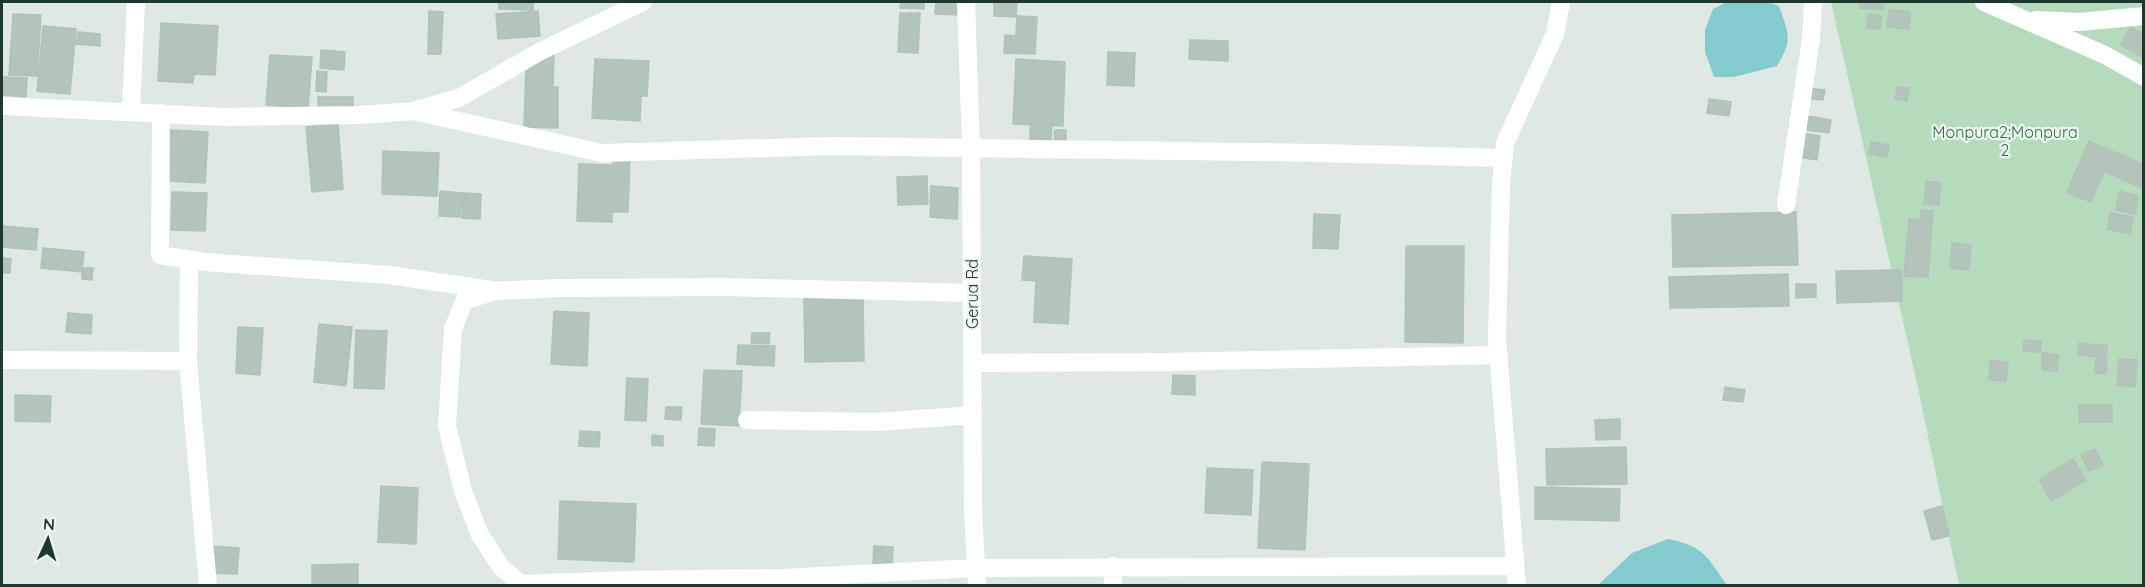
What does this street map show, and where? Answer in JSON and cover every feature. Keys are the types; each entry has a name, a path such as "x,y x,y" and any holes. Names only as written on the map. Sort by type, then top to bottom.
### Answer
{"street":[{"path":"131,112 135,2"},
{"path":"2,106 225,117 359,115 413,111 459,98 622,7 642,2"},
{"name":"Gerua Rd","path":"966,2 971,148 973,510 976,577"},
{"path":"1517,585 1497,338 1500,197 1505,143 1555,34 1561,2"},
{"path":"1786,205 1811,39 1813,2"},
{"path":"1984,2 2104,55 2144,76"},
{"path":"2026,20 2079,22 2144,16"},
{"path":"413,111 602,153 832,146 1503,158"},
{"path":"160,113 160,255 189,260 389,275 495,291 558,288 725,287 972,293"},
{"path":"189,260 188,361 208,585"},
{"path":"495,291 464,301 453,329 447,426 463,491 480,535 501,567 521,584 629,580 976,577 1113,566 1515,566"},
{"path":"972,363 1164,362 1499,355"},
{"path":"2,360 188,361"},
{"path":"747,420 877,422 973,415"},
{"path":"1113,566 1113,585"},
{"path":"501,567 501,585"}],"green space":[{"name":"Monpura2;Monpura 2","path":"1831,2 2143,2 2143,585 1959,585 1918,388"}],"water":[{"path":"1727,2 1768,2 1779,6 1788,37 1777,66 1734,77 1714,77 1705,52 1705,30 1713,9"},
{"path":"1668,539 1690,545 1704,554 1727,585 1598,585 1632,553"}],"building":[{"path":"499,2 533,2 533,10 499,9"},
{"path":"499,2 533,2 533,10 499,9"},
{"path":"901,2 924,2 924,9 900,8"},
{"path":"936,2 960,2 960,15 935,14"},
{"path":"994,2 1017,2 1016,17 994,16"},
{"path":"1860,2 1883,2 1883,10 1860,8"},
{"path":"1889,9 1910,12 1909,29 1887,27"},
{"path":"429,11 443,12 441,54 428,54"},
{"path":"538,11 540,36 498,39 496,14"},
{"path":"538,11 540,36 498,39 496,14"},
{"path":"900,13 920,13 918,53 898,52"},
{"path":"13,14 41,15 37,76 9,75"},
{"path":"1868,14 1882,16 1880,29 1867,28"},
{"path":"1017,16 1037,17 1035,54 1004,53 1005,35 1016,36"},
{"path":"161,23 218,26 215,75 194,74 193,83 158,81"},
{"path":"43,26 76,29 70,94 37,91"},
{"path":"2130,27 2144,34 2142,57 2121,45"},
{"path":"78,32 100,34 100,46 76,44"},
{"path":"1190,40 1228,41 1228,61 1189,59"},
{"path":"321,50 345,52 344,70 320,68"},
{"path":"554,52 553,87 558,87 558,128 524,127 526,68"},
{"path":"1108,52 1135,53 1134,86 1107,85"},
{"path":"270,55 312,57 308,108 266,105"},
{"path":"595,59 649,61 647,96 641,96 640,121 592,118"},
{"path":"595,59 649,61 647,96 641,96 640,121 592,118"},
{"path":"1016,59 1065,62 1063,126 1013,124"},
{"path":"317,71 327,72 326,92 316,91"},
{"path":"2,77 27,78 26,97 2,95"},
{"path":"1897,87 1909,88 1907,101 1895,99"},
{"path":"1808,88 1825,90 1823,100 1806,98"},
{"path":"318,97 353,97 353,111 318,110"},
{"path":"1709,99 1731,102 1729,116 1707,113"},
{"path":"1808,116 1831,120 1829,133 1807,130"},
{"path":"338,124 343,189 312,192 306,127"},
{"path":"1030,126 1052,127 1051,141 1030,140"},
{"path":"170,130 208,132 205,183 168,181"},
{"path":"1055,130 1066,130 1066,143 1054,142"},
{"path":"1801,133 1820,136 1817,160 1798,157"},
{"path":"2089,141 2144,165 2142,188 2104,171 2091,202 2067,192"},
{"path":"1871,142 1889,145 1887,157 1869,154"},
{"path":"383,151 439,153 437,196 382,194"},
{"path":"613,156 630,157 628,212 612,212 612,222 577,221 579,164 613,165"},
{"path":"927,176 928,204 898,205 897,177"},
{"path":"1926,181 1941,183 1939,205 1924,204"},
{"path":"931,186 958,188 957,219 930,217"},
{"path":"440,191 462,193 460,217 439,216"},
{"path":"2120,191 2138,196 2135,214 2116,210"},
{"path":"172,192 207,193 205,231 171,230"},
{"path":"463,193 481,194 480,219 462,218"},
{"path":"1921,210 1933,211 1928,277 1904,276 1909,219 1920,220"},
{"path":"1796,212 1798,265 1673,267 1672,215"},
{"path":"2110,213 2133,217 2130,234 2107,229"},
{"path":"1314,214 1340,215 1338,249 1313,248"},
{"path":"2,226 38,229 36,250 2,247"},
{"path":"1952,243 1971,245 1969,270 1950,268"},
{"path":"1406,246 1464,246 1463,343 1405,342"},
{"path":"43,248 84,252 82,272 41,268"},
{"path":"1024,256 1072,259 1068,324 1034,322 1036,281 1022,280"},
{"path":"2,258 11,259 10,273 2,273"},
{"path":"82,268 93,268 92,280 82,279"},
{"path":"1901,270 1902,301 1837,303 1836,271"},
{"path":"1788,274 1789,306 1670,308 1669,277"},
{"path":"1796,284 1816,284 1816,297 1796,298"},
{"path":"863,297 864,361 805,362 804,298"},
{"path":"554,311 589,313 587,366 551,364"},
{"path":"68,313 92,315 91,334 66,332"},
{"path":"319,324 352,327 346,386 314,382"},
{"path":"238,327 263,328 260,375 236,373"},
{"path":"356,330 387,331 384,389 354,388"},
{"path":"752,333 770,333 769,344 751,343"},
{"path":"2024,340 2041,341 2040,352 2023,351"},
{"path":"2079,343 2107,346 2106,357 2078,355"},
{"path":"738,345 775,346 774,366 737,364"},
{"path":"2043,353 2058,355 2057,371 2042,370"},
{"path":"2096,358 2107,359 2106,374 2095,373"},
{"path":"2119,359 2137,360 2135,387 2117,385"},
{"path":"1990,360 2008,362 2006,381 1989,380"},
{"path":"704,370 742,371 739,426 701,424"},
{"path":"1173,375 1195,376 1195,395 1172,394"},
{"path":"627,378 648,379 646,421 625,420"},
{"path":"1725,387 1745,390 1743,402 1723,400"},
{"path":"15,395 51,396 50,422 15,421"},
{"path":"2079,405 2112,405 2112,422 2079,422"},
{"path":"666,407 682,407 681,420 665,419"},
{"path":"1620,419 1620,439 1596,440 1595,420"},
{"path":"699,428 715,429 714,446 698,445"},
{"path":"580,431 600,432 599,447 579,446"},
{"path":"652,435 663,436 663,446 652,445"},
{"path":"1626,447 1627,484 1547,485 1546,449"},
{"path":"2095,449 2103,465 2089,471 2081,455"},
{"path":"2073,459 2086,480 2051,501 2039,480"},
{"path":"1262,462 1309,464 1305,550 1258,548"},
{"path":"1207,468 1253,470 1251,515 1205,513"},
{"path":"381,486 418,488 416,544 378,542"},
{"path":"1535,487 1620,489 1619,521 1535,519"},
{"path":"560,501 636,504 634,562 558,559"},
{"path":"1942,506 1949,536 1932,540 1924,511"},
{"path":"211,546 239,548 237,574 210,573"},
{"path":"874,546 893,547 892,564 873,564"},
{"path":"358,564 358,586 312,586 312,565"}]}
